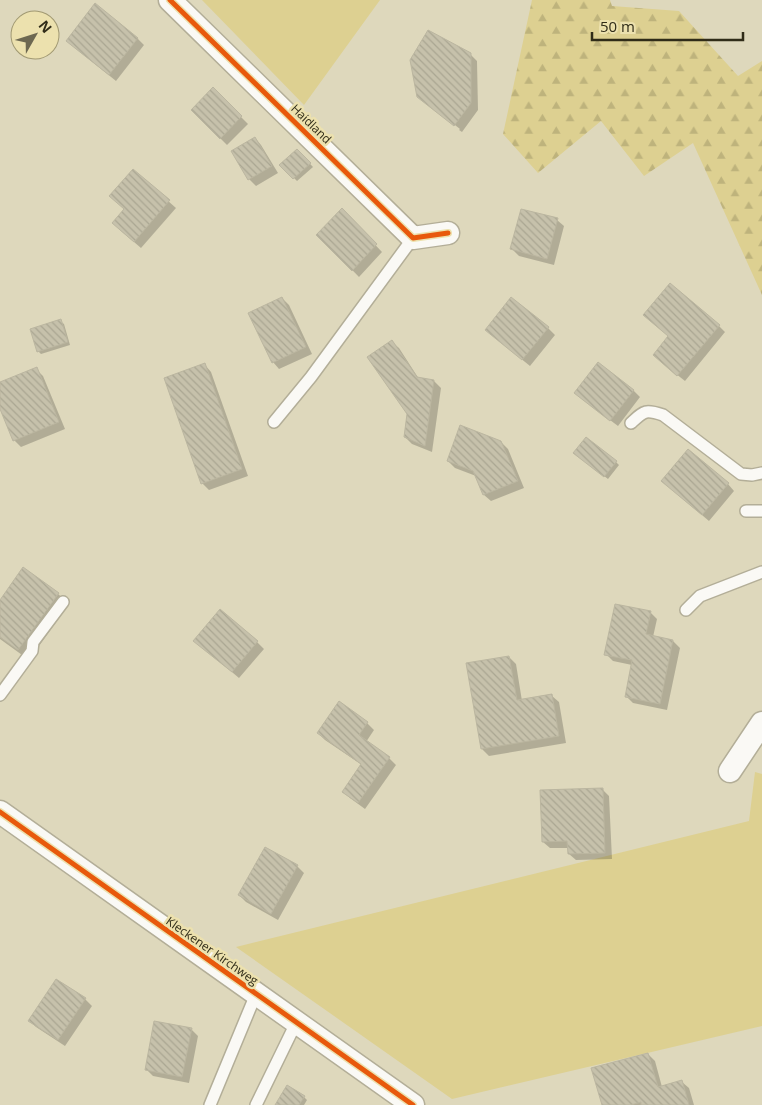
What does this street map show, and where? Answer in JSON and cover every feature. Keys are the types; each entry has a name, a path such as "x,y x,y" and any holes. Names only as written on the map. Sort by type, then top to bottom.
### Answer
{"street":[{"name":"Haidland","path":"170,0 413,238"},
{"path":"413,238 448,233"},
{"path":"730,770 762,722"},
{"name":"Kleckener Kirchweg","path":"0,812 413,1105"}],"lane":[{"path":"274,422 311,377 413,238"},
{"path":"631,423 640,415 650,411 663,414 741,474 762,473"},
{"path":"746,510 762,511"},
{"path":"686,610 700,596 762,572"},
{"path":"0,695 32,651 33,642 63,602"},
{"path":"210,1105 256,994"},
{"path":"256,1105 296,1023"}],"green space":[{"path":"202,0 380,0 304,105"},
{"path":"532,0 610,0 612,6 679,11 738,76 762,61 762,295 693,143 644,176 601,121 538,173 503,134"},
{"path":"755,772 762,774 762,1026 452,1099 236,947 749,821"}],"building":[{"path":"95,3 138,38 109,75 66,41"},
{"path":"428,30 471,53 471,103 454,126 417,97 410,60"},
{"path":"213,87 242,116 220,139 191,110"},
{"path":"255,137 272,166 248,180 231,151"},
{"path":"297,149 311,163 293,179 279,165"},
{"path":"133,169 170,200 134,242 112,223 124,209 109,196"},
{"path":"342,208 377,244 352,271 316,235"},
{"path":"521,209 558,218 547,259 510,249"},
{"path":"670,283 720,325 677,376 653,355 668,336 643,315"},
{"path":"282,297 306,347 272,363 248,313"},
{"path":"511,297 549,327 522,360 485,330"},
{"path":"61,319 68,342 37,352 30,329"},
{"path":"392,340 417,377 434,380 425,446 404,437 407,414 367,357"},
{"path":"598,362 634,390 610,421 574,393"},
{"path":"205,363 242,469 201,484 164,378"},
{"path":"37,367 59,422 13,441 0,409 0,382"},
{"path":"460,425 501,441 518,481 483,495 473,471 447,461"},
{"path":"586,437 617,461 604,477 573,453"},
{"path":"688,449 729,483 702,515 661,481"},
{"path":"23,567 59,593 18,650 0,637 0,600"},
{"path":"615,604 651,611 646,634 673,640 660,704 625,697 632,660 604,655"},
{"path":"220,609 258,641 232,672 193,641"},
{"path":"509,656 517,700 552,694 559,736 481,749 466,663"},
{"path":"339,701 368,722 359,735 390,757 358,803 342,792 361,764 317,733"},
{"path":"603,788 605,853 568,854 567,841 542,842 540,790"},
{"path":"265,847 298,865 271,914 238,895"},
{"path":"56,979 86,998 58,1040 28,1021"},
{"path":"154,1021 192,1028 182,1077 145,1070"},
{"path":"648,1053 658,1087 682,1080 689,1105 641,1105 641,1102 631,1105 602,1105 591,1068"},
{"path":"287,1085 305,1096 299,1105 275,1105"}],"cycle path":[{"path":"170,0 413,238 448,233"},
{"path":"0,812 413,1105"}]}
